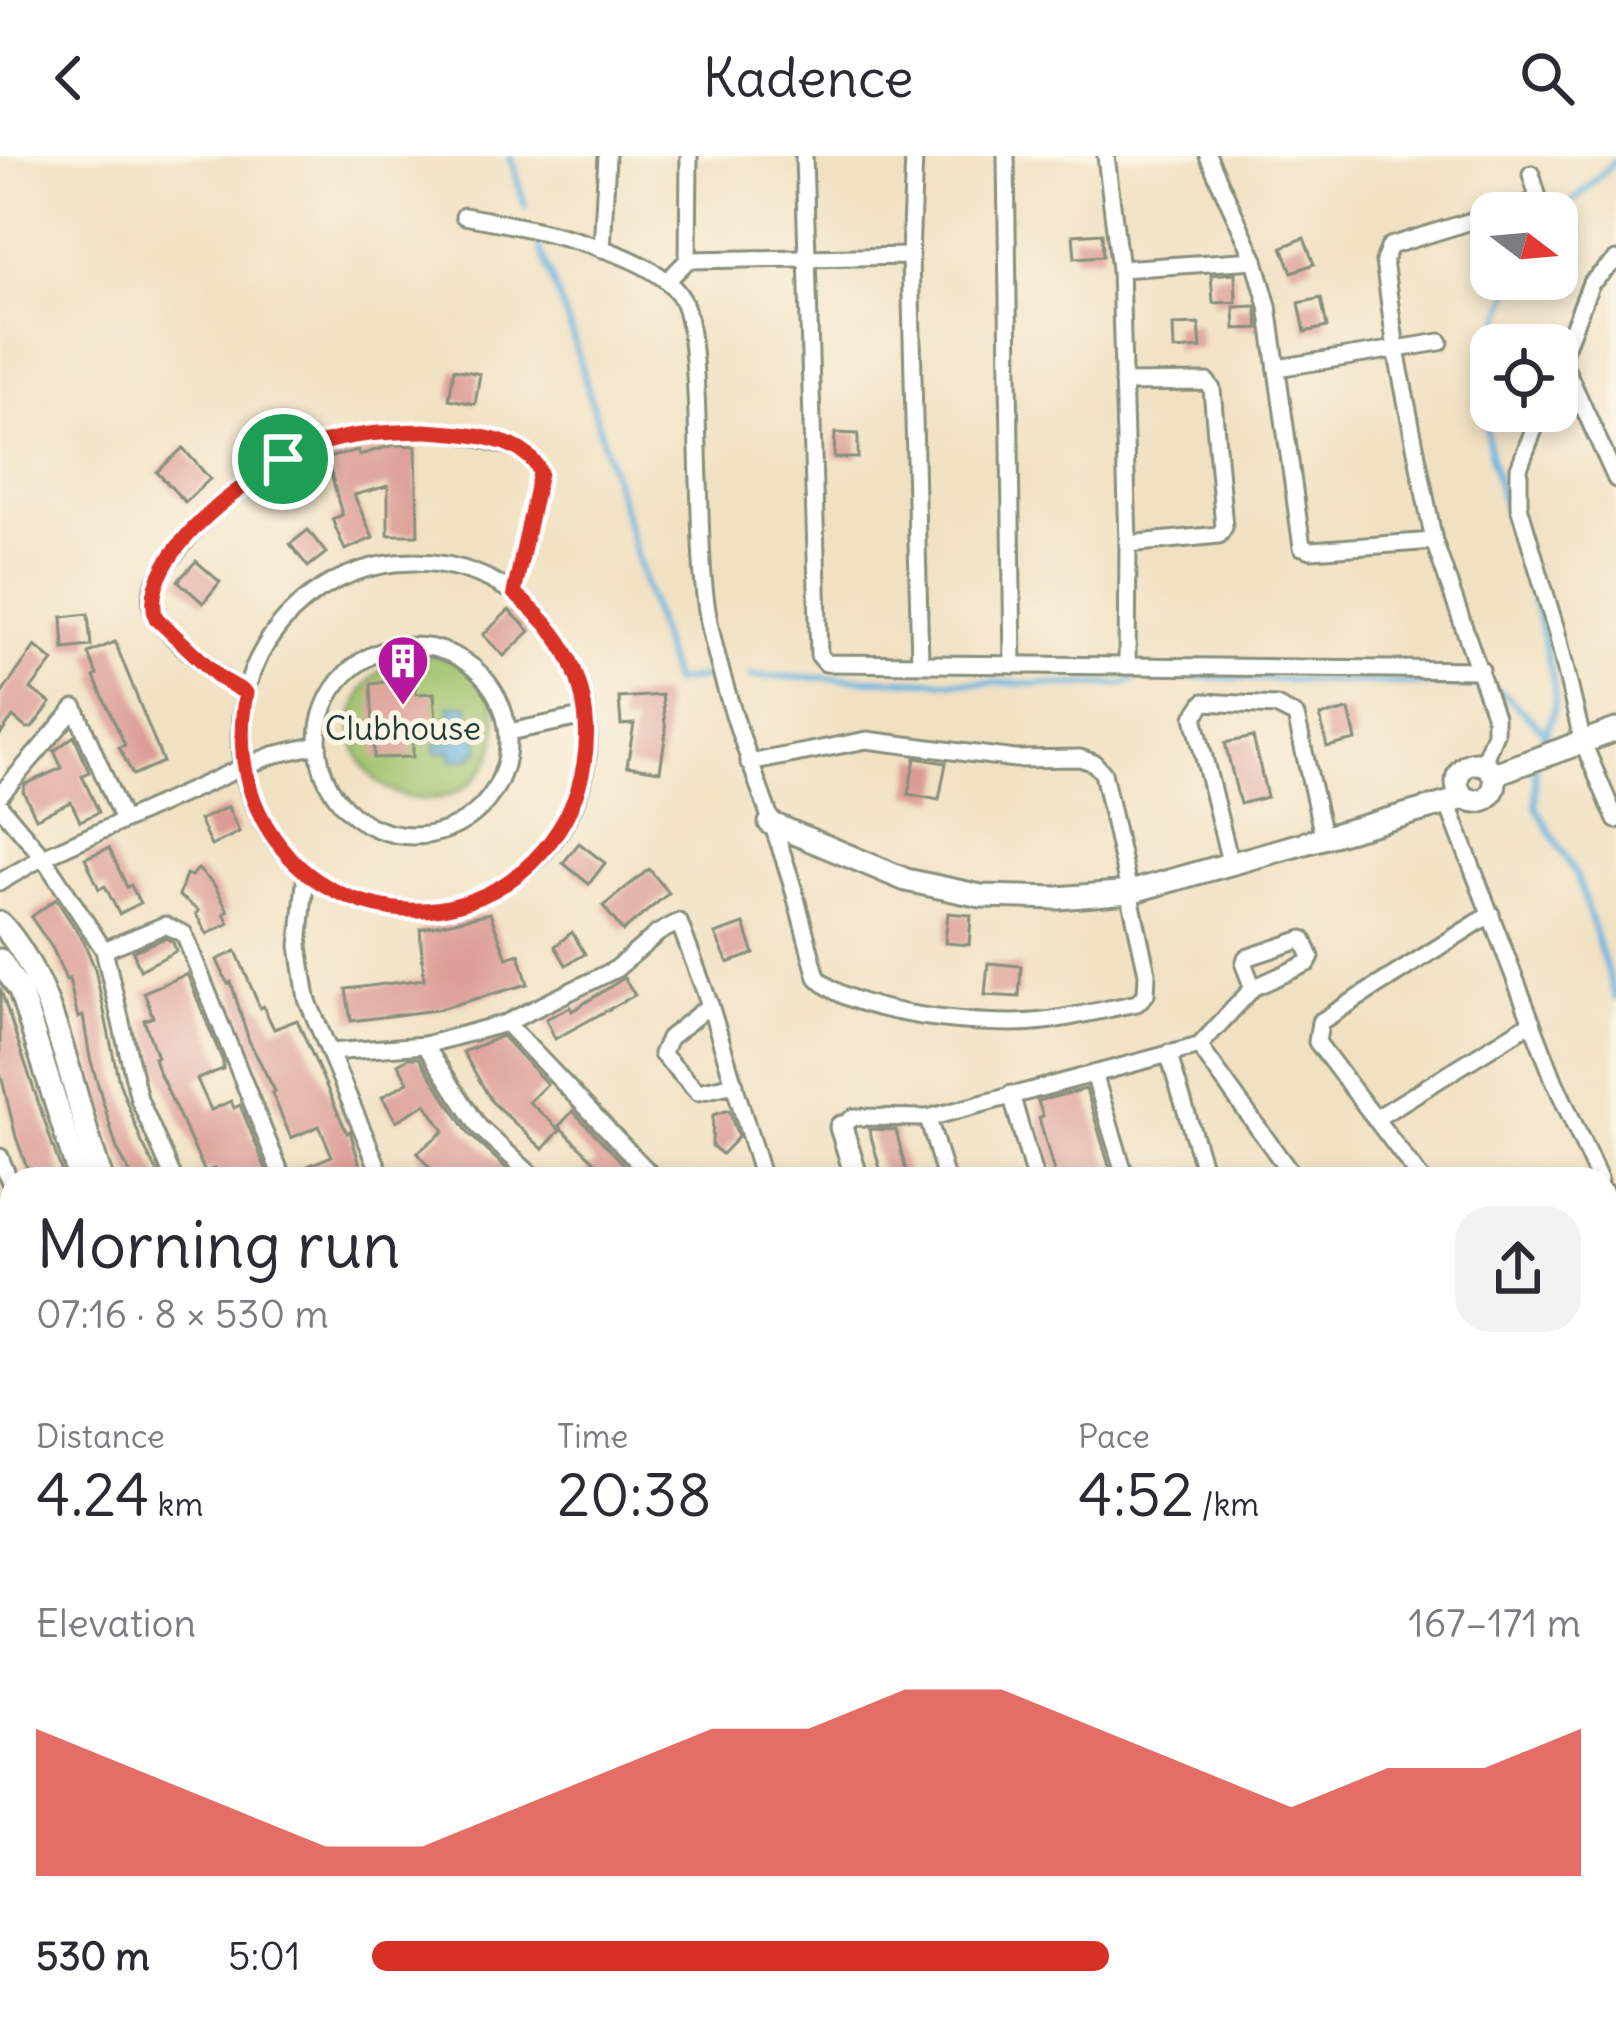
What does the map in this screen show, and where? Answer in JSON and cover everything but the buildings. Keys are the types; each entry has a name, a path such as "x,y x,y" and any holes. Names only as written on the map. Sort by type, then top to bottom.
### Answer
{"street":[{"path":"602,249 607,156"},
{"path":"688,260 689,156"},
{"path":"804,156 819,655 826,663 1482,674"},
{"path":"914,156 910,256 920,663"},
{"path":"1006,156 1013,665"},
{"path":"1106,156 1120,268 1127,666"},
{"path":"1208,156 1256,260 1268,306 1302,547 1434,541"},
{"path":"1531,174 1536,192"},
{"path":"464,216 527,227 637,262 667,281 682,300 688,321 710,632 749,763 788,870 817,977 828,990 913,1015 1040,1022 1136,1003 1146,994 1147,973 1103,772 1094,763 1080,758 1015,759 867,740 749,763"},
{"path":"1470,221 1390,246 1384,261 1396,350 1434,541 1495,718 1488,769"},
{"path":"667,281 688,260 910,256"},
{"path":"1120,268 1256,260"},
{"path":"1575,324 1591,283 1616,260"},
{"path":"1277,368 1440,342"},
{"path":"1123,383 1207,382 1212,389 1224,527 1219,535 1128,544"},
{"path":"1578,402 1616,479"},
{"path":"246,693 220,678 156,618 151,604 153,585 194,529 251,479 320,443 426,431 459,433 524,451 536,460 540,473 514,593"},
{"path":"1534,432 1516,485 1583,742 1616,820"},
{"path":"398,562 459,567 514,593 555,634 570,659 586,716 585,766 568,815 539,857 498,889 450,906 399,910 350,898 306,872 280,846 259,814 243,767 246,693 271,638 314,594 369,568 398,562"},
{"path":"401,646 432,647 460,657 484,676 501,702 509,732 507,761 497,788 479,811 455,827 428,836 400,836 372,828 348,812 331,789 318,746 322,712 347,673 372,655 401,646"},
{"path":"1231,866 1194,717 1204,702 1276,706 1295,716 1324,840"},
{"path":"0,795 75,708 123,820"},
{"path":"509,732 586,716"},
{"path":"1594,1167 1491,914 1456,801 1457,776 1467,764 1488,769 1519,764 1616,730"},
{"path":"0,882 43,857 243,767 318,746"},
{"path":"770,823 905,880 981,896 1058,898 1130,892 1456,801"},
{"path":"0,806 43,857 104,950 139,1099 169,1167"},
{"path":"306,872 301,902 307,1000 378,1167"},
{"path":"1412,1167 1316,1042 1320,1022 1491,914"},
{"path":"330,1052 425,1046 506,1023 616,969 658,933 680,922 759,1167"},
{"path":"0,923 42,988 98,1167"},
{"path":"104,950 165,925 184,934 278,1167"},
{"path":"0,960 20,991 76,1167"},
{"path":"853,1167 841,1127 854,1117 928,1118 1199,1046 1253,988"},
{"path":"710,1005 669,1038 662,1054 698,1093 735,1084"},
{"path":"1375,1119 1532,1022"},
{"path":"506,1023 644,1167"},
{"path":"425,1046 479,1127 523,1167"},
{"path":"1199,1046 1286,1167"},
{"path":"1168,1054 1203,1167"},
{"path":"1094,1074 1122,1167"},
{"path":"1011,1094 1032,1167"},
{"path":"928,1118 942,1167"}],"green space":[{"path":"425,655 453,660 476,676 492,699 497,727 492,755 476,778 453,794 425,799 397,794 374,778 358,755 353,727 358,699 374,676 397,660"}],"water":[{"path":"469,705 471,737 479,737 480,751 473,752 473,758 452,760 451,751 436,752 435,743 452,741 450,706"}],"waterway":[{"path":"510,156 525,206"},
{"path":"1578,197 1616,160"},
{"path":"536,237 571,331 673,682 718,676"},
{"path":"1500,324 1508,300"},
{"path":"1487,432 1554,687 1552,714 1536,751"},
{"path":"751,676 1076,685 1125,684 1142,675 1474,686 1503,693 1547,734"},
{"path":"1535,765 1536,807 1577,877 1616,999"}],"place":[{"name":"Clubhouse","path":"403,707"}],"route":[{"path":"426,431 459,433 524,451 536,460 540,473 514,593 555,634 570,659 586,716 585,766 578,792 555,837 539,857 498,889 450,906 399,910 350,898 306,872 272,836 250,791 241,742 246,693 220,678 156,618 151,604 153,585 194,529 251,479 283,459 320,443 426,431"}]}
